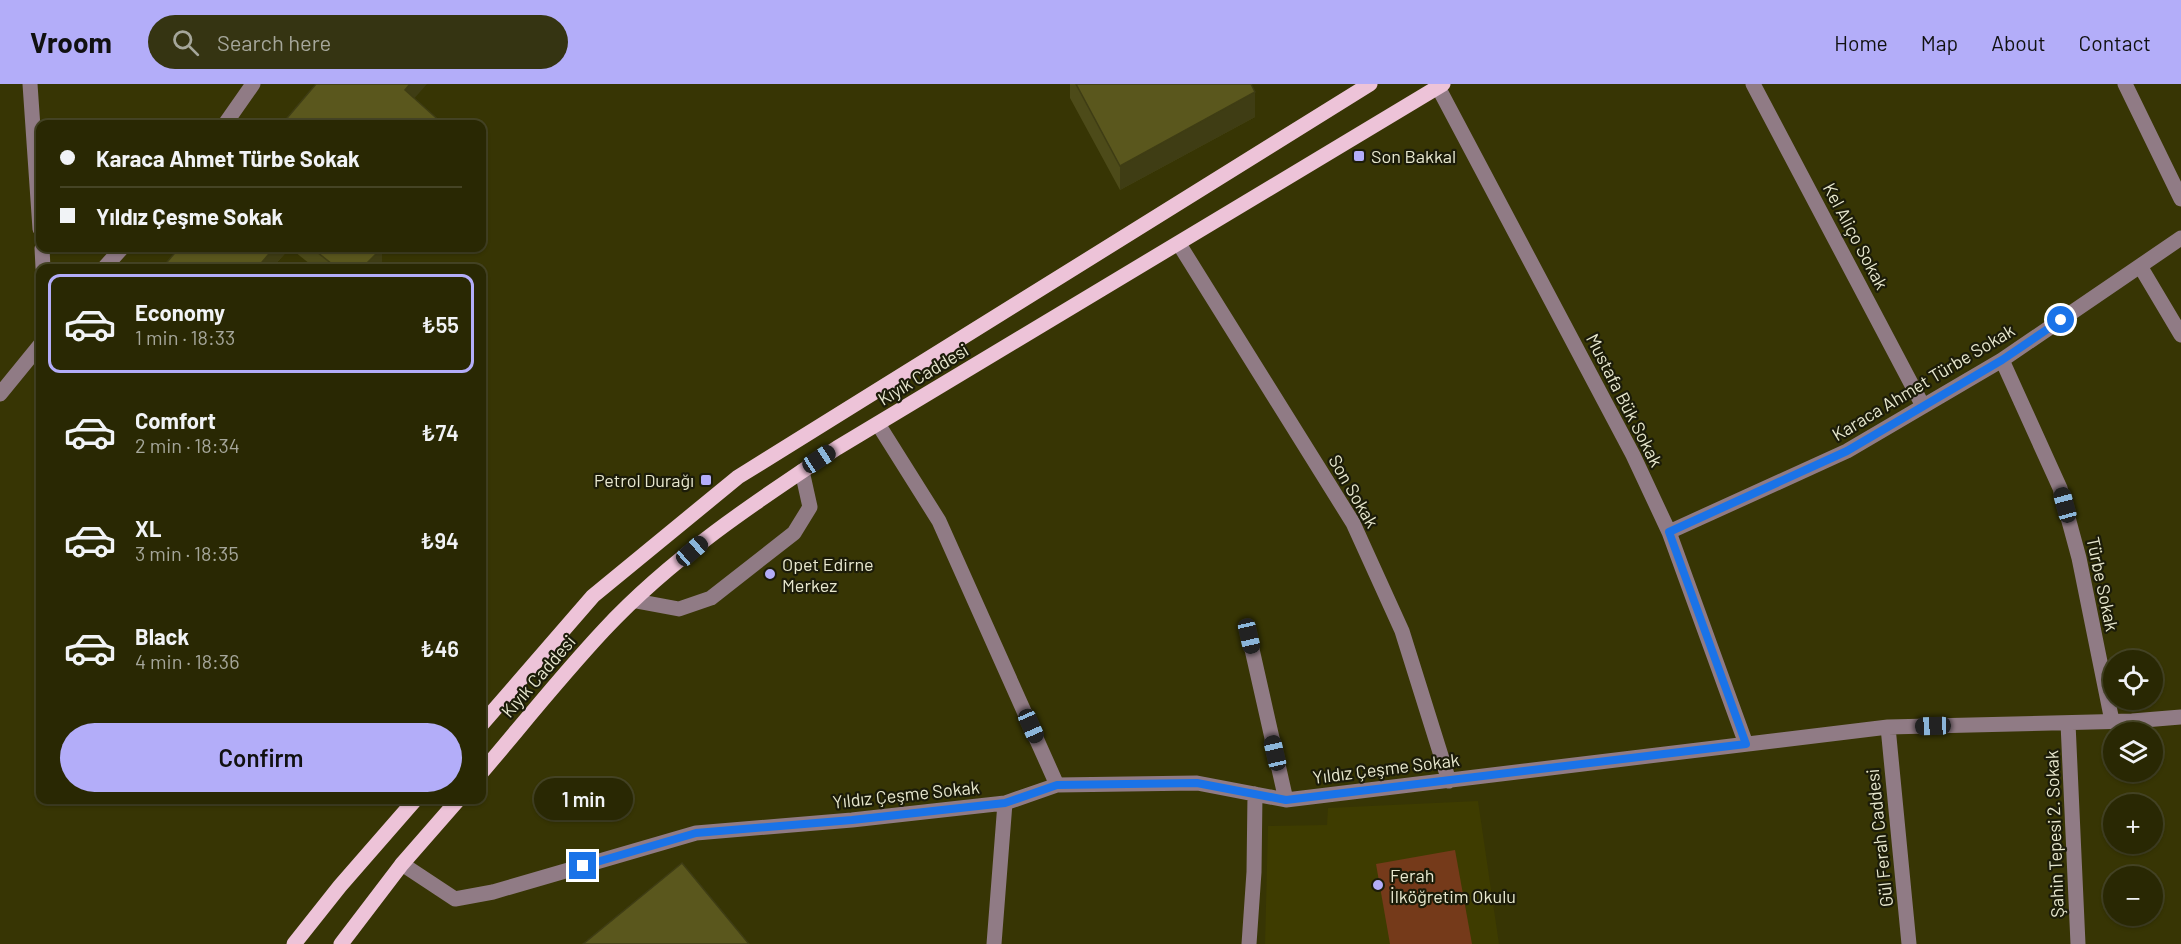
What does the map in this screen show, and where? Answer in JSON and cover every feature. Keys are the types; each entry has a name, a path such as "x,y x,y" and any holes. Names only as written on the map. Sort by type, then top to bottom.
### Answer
{"main road":[{"name":"Kıyık Caddesi","path":"486,719 593,596 738,477 1370,84"},
{"name":"Kıyık Caddesi","path":"486,767 605,629 708,536 802,471 878,424 1439,85"},
{"path":"294,944 340,886 412,804"},
{"path":"342,944 402,864 454,804"}],"street":[{"path":"30,84 36,171"},
{"path":"228,120 253,84"},
{"name":"Kel Aliço Sokak","path":"1753,84 1923,406"},
{"path":"2125,84 2181,199"},
{"name":"Mustafa Bük Sokak","path":"1439,85 1633,455 1669,532 1746,744"},
{"name":"Karaca Ahmet Türbe Sokak","path":"1669,532 1847,451 2002,360 2181,238"},
{"name":"Son Sokak","path":"1179,244 1353,523 1402,632 1449,781"},
{"path":"108,264 118,252"},
{"path":"2140,266 2181,334"},
{"path":"0,394 36,354"},
{"name":"Türbe Sokak","path":"2002,360 2060,488 2079,558 2112,722"},
{"path":"878,424 939,521 1057,785"},
{"path":"636,601 679,609 711,598 746,573 794,533 810,507 802,471"},
{"path":"1249,636 1286,800"},
{"name":"Yıldız Çeşme Sokak","path":"2112,722 2181,717"},
{"name":"Yıldız Çeşme Sokak","path":"402,864 455,899 493,892 696,833 852,820 1005,803 1057,785 1197,783 1286,800 1888,727 2103,722"},
{"name":"Şahin Tepesi 2. Sokak","path":"2068,723 2078,944"},
{"name":"Gül Ferah Caddesi","path":"1888,727 1909,944"},
{"path":"1249,944 1254,872 1255,794"},
{"path":"994,944 1005,803"}],"shaded area":[{"name":"Ferah İlköğretim Okulu","path":"1478,801 1499,944 1265,944 1268,826 1327,825 1328,808"},
{"path":"1455,850 1472,944 1390,944 1376,864"}],"building":[{"path":"316,84 410,84 405,90 439,120 285,120"},
{"path":"1076,84 1251,84 1255,92 1120,166"},
{"path":"176,252 271,252 260,264 165,264"},
{"path":"317,252 378,252 366,264 332,264"},
{"path":"682,863 749,944 583,944"}],"place":[{"name":"Son Bakkal","path":"1359,156"},
{"name":"Petrol Durağı","path":"706,480"},
{"name":"Opet Edirne Merkez","path":"770,574"},
{"name":"Ferah İlköğretim Okulu","path":"1378,885"}],"route":[{"path":"583,866 696,833 852,820 1005,803 1057,785 1197,783 1286,800 1746,744 1669,532 1847,451 2002,360 2061,320"}]}
